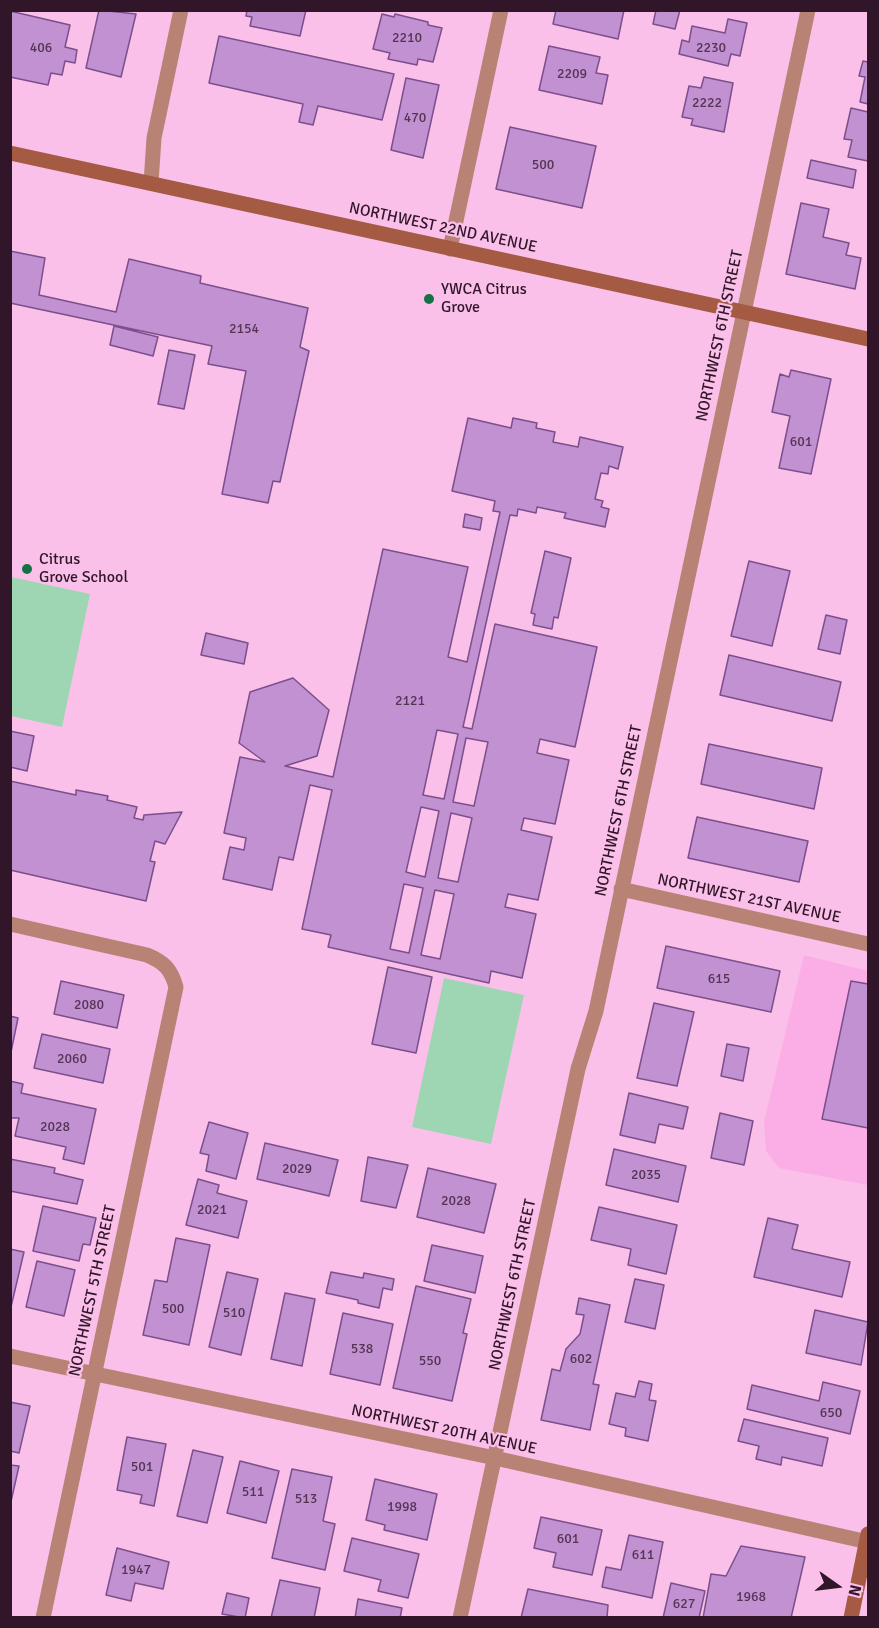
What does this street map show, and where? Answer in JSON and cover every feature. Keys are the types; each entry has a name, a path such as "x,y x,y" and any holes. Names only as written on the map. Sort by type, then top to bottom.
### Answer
{"main road":[{"name":"NORTHWEST 22ND AVENUE","path":"10,153 868,339"},
{"path":"851,1617 868,1539"}],"street":[{"path":"151,183 154,138 181,10"},
{"path":"450,249 501,10"},
{"name":"NORTHWEST 6TH STREET","path":"460,1617 578,1069 596,1011 808,10"},
{"name":"NORTHWEST 21ST AVENUE","path":"621,890 868,944"},
{"name":"NORTHWEST 5TH STREET","path":"10,924 147,955 163,962 172,973 176,987 175,1003 93,1374 43,1617"},
{"name":"NORTHWEST 20TH AVENUE","path":"10,1356 868,1539"}],"shaded area":[{"path":"804,955 868,971 868,1185 779,1168 766,1151 764,1122"}],"green space":[{"path":"11,577 90,594 62,727 11,716"},
{"path":"444,978 524,995 491,1144 412,1127"}],"building":[{"path":"99,10 136,14 121,77 86,68"},
{"path":"247,10 306,10 300,36 250,26 252,17 246,16"},
{"path":"556,10 624,10 618,39 553,24"},
{"path":"656,10 680,10 675,29 653,24"},
{"path":"10,11 70,25 65,47 77,50 75,63 65,61 62,75 51,73 48,85 10,77"},
{"path":"382,14 394,17 395,14 442,28 433,62 418,59 417,65 388,59 390,53 373,49"},
{"path":"728,19 747,23 740,56 731,54 728,66 679,54 682,40 689,42 692,26 725,33"},
{"path":"219,36 394,74 382,120 318,106 313,125 299,122 303,104 209,83"},
{"path":"549,46 600,57 596,73 608,75 602,104 539,90"},
{"path":"863,61 868,62 868,104 860,102 865,77 859,76"},
{"path":"704,77 733,83 724,132 691,125 693,119 682,117 689,86 701,88"},
{"path":"406,78 439,85 423,158 391,150"},
{"path":"851,108 868,112 868,161 848,157 852,140 844,139"},
{"path":"510,127 596,146 582,208 496,189"},
{"path":"811,160 856,170 853,188 807,178"},
{"path":"801,203 829,209 823,237 849,243 846,255 861,258 855,289 786,274"},
{"path":"10,251 45,258 39,295 116,312 129,259 201,276 200,283 308,308 300,347 309,351 280,482 273,481 268,503 222,494 246,371 208,364 212,346 10,303"},
{"path":"114,326 158,337 153,356 110,345"},
{"path":"169,350 195,355 184,409 158,404"},
{"path":"791,370 831,379 811,474 779,468 790,416 772,412 780,374 789,377"},
{"path":"468,418 511,428 513,418 537,423 536,428 555,432 553,442 578,447 580,437 623,447 618,469 609,466 608,474 601,473 595,499 603,501 601,507 609,509 605,527 564,518 566,513 537,507 536,513 518,509 517,516 510,515 463,727 472,729 495,624 597,647 575,747 540,739 537,753 569,760 555,824 524,818 521,830 552,837 538,900 508,894 505,907 536,914 522,978 491,971 489,983 328,947 331,935 302,929 332,790 310,785 293,860 279,857 272,890 223,879 230,847 244,850 246,838 224,833 240,757 265,762 239,743 250,692 293,678 329,710 317,756 285,766 333,777 383,549 468,567 448,657 467,662 500,512 493,511 495,501 452,491","holes":["437,730 458,734 444,799 423,795","466,738 488,742 474,806 453,802","421,807 439,811 425,877 406,872","451,813 472,818 458,882 438,878","404,884 423,888 409,953 390,949","435,890 454,894 440,959 421,955"]},
{"path":"465,514 482,518 480,530 463,527"},
{"path":"545,551 571,558 558,618 554,617 552,629 533,625 535,614 531,613"},
{"path":"749,561 790,571 772,646 731,636"},
{"path":"826,615 847,620 840,654 818,649"},
{"path":"206,633 248,643 244,664 201,655"},
{"path":"729,655 841,682 832,721 720,695"},
{"path":"10,731 34,736 27,771 10,767"},
{"path":"709,744 822,768 814,809 701,784"},
{"path":"10,781 76,795 76,790 108,796 107,800 137,807 134,818 143,820 144,815 182,812 165,844 155,841 150,861 155,862 146,901 10,870"},
{"path":"697,817 808,841 799,882 688,858"},
{"path":"666,946 780,971 771,1012 657,988"},
{"path":"388,967 432,977 416,1053 372,1044"},
{"path":"61,981 124,995 117,1028 54,1014"},
{"path":"851,981 868,984 868,1128 822,1119"},
{"path":"654,1003 694,1012 677,1086 637,1078"},
{"path":"10,1016 18,1018 10,1057"},
{"path":"42,1034 110,1049 103,1083 34,1068"},
{"path":"727,1044 749,1048 743,1081 721,1076"},
{"path":"10,1081 23,1084 21,1093 96,1109 84,1164 63,1159 66,1147 15,1136 19,1118 10,1118"},
{"path":"629,1093 688,1107 683,1129 659,1124 655,1143 620,1135"},
{"path":"720,1113 753,1121 744,1165 711,1158"},
{"path":"209,1122 248,1133 236,1179 206,1171 209,1155 200,1153"},
{"path":"265,1143 338,1160 329,1196 257,1179"},
{"path":"614,1149 686,1166 678,1202 606,1185"},
{"path":"368,1157 408,1165 396,1208 361,1201"},
{"path":"10,1159 55,1168 54,1173 83,1180 77,1204 10,1191"},
{"path":"428,1168 496,1184 484,1233 417,1217"},
{"path":"198,1179 219,1185 217,1193 247,1201 238,1238 186,1225"},
{"path":"43,1206 96,1218 90,1245 83,1244 79,1261 33,1251"},
{"path":"599,1207 677,1225 666,1274 628,1265 631,1249 591,1240"},
{"path":"768,1218 798,1225 792,1249 850,1262 842,1297 754,1277"},
{"path":"176,1238 210,1245 189,1345 143,1335 155,1280 167,1282"},
{"path":"432,1245 483,1256 475,1293 424,1281"},
{"path":"10,1249 24,1252 10,1311"},
{"path":"37,1261 75,1270 64,1316 26,1307"},
{"path":"227,1272 258,1279 241,1355 209,1347"},
{"path":"331,1272 363,1278 364,1273 394,1279 392,1290 383,1288 379,1308 358,1303 358,1300 326,1293"},
{"path":"635,1279 664,1285 655,1329 625,1322"},
{"path":"416,1286 471,1299 463,1333 467,1334 452,1401 393,1388"},
{"path":"285,1293 315,1299 302,1366 271,1359"},
{"path":"579,1298 610,1305 593,1384 599,1385 590,1430 541,1420 552,1369 560,1371 566,1349 580,1334 584,1315 576,1314"},
{"path":"815,1310 868,1322 861,1365 806,1353"},
{"path":"343,1313 393,1324 380,1385 330,1374"},
{"path":"639,1381 652,1384 649,1400 656,1401 648,1441 625,1436 626,1428 609,1424 616,1393 635,1397"},
{"path":"823,1382 860,1391 850,1434 747,1409 752,1385 819,1401"},
{"path":"10,1402 30,1406 19,1453 10,1451"},
{"path":"744,1419 828,1438 822,1466 782,1457 781,1465 756,1459 759,1446 738,1441"},
{"path":"127,1437 166,1444 154,1506 140,1503 142,1495 117,1490"},
{"path":"193,1450 223,1457 207,1523 177,1516"},
{"path":"240,1461 279,1471 266,1523 227,1513"},
{"path":"10,1465 19,1466 10,1506"},
{"path":"292,1469 332,1477 323,1521 335,1524 325,1570 272,1558"},
{"path":"375,1479 437,1494 427,1540 384,1530 385,1525 366,1520"},
{"path":"541,1517 602,1530 592,1575 553,1567 556,1553 534,1548"},
{"path":"629,1535 663,1542 652,1598 602,1587 606,1567 621,1570"},
{"path":"352,1538 419,1554 408,1598 378,1591 381,1580 344,1571"},
{"path":"741,1546 805,1557 791,1618 703,1618 711,1574 726,1576"},
{"path":"117,1548 169,1562 163,1589 135,1583 131,1601 106,1595"},
{"path":"280,1580 320,1588 314,1618 271,1618"},
{"path":"671,1583 705,1591 699,1618 663,1618"},
{"path":"528,1589 608,1605 607,1618 521,1618"},
{"path":"227,1593 249,1598 245,1618 222,1614"},
{"path":"358,1599 402,1608 400,1618 355,1618"}],"place":[{"name":"YWCA Citrus Grove","path":"429,299"},
{"name":"Citrus Grove School","path":"27,569"}]}
